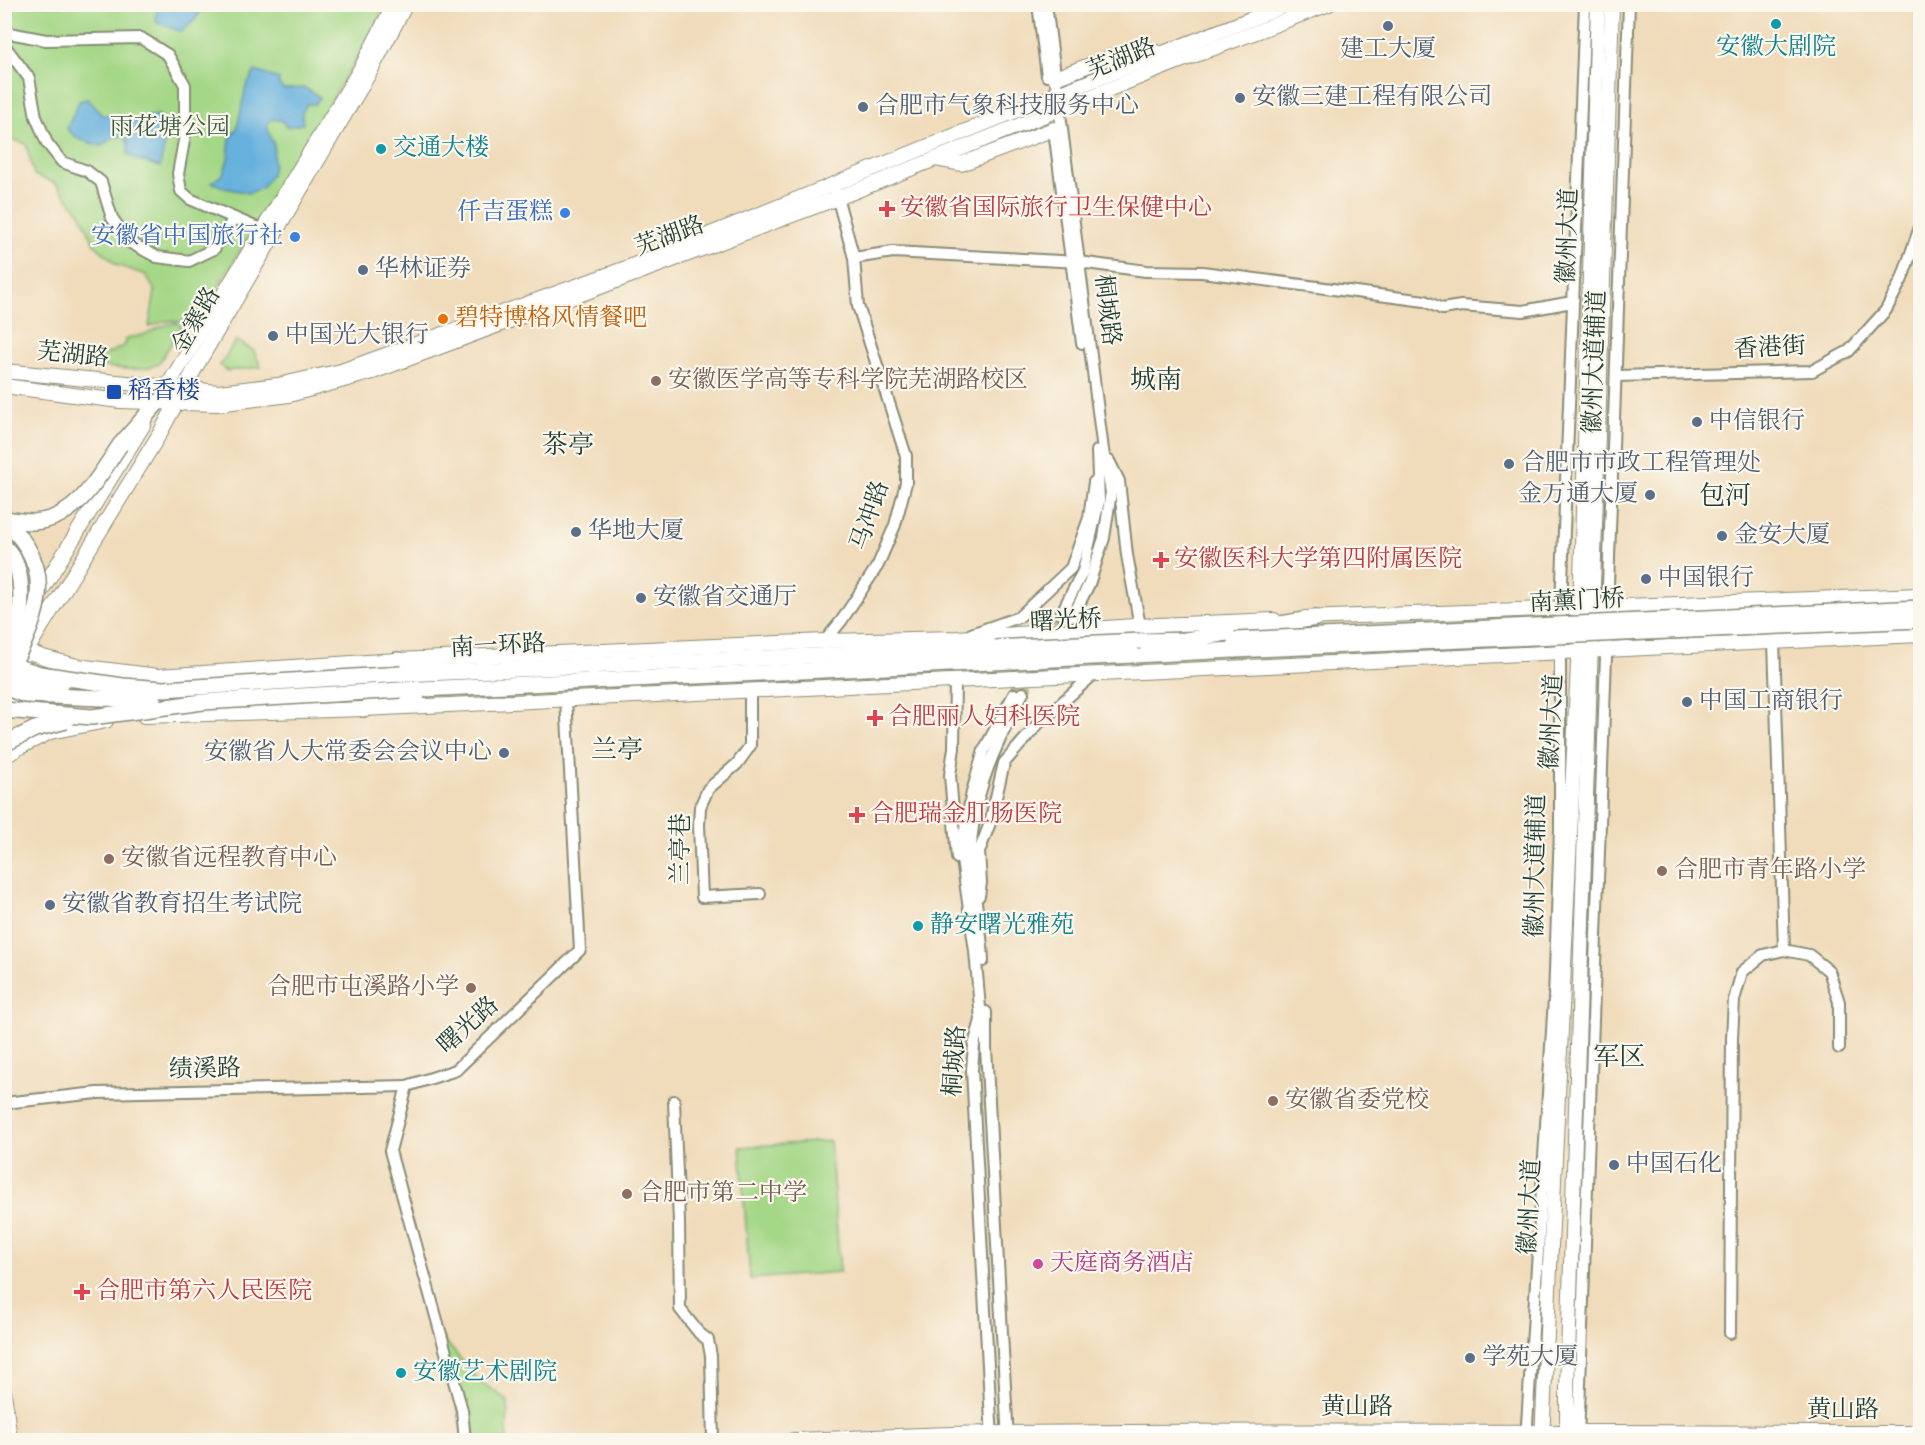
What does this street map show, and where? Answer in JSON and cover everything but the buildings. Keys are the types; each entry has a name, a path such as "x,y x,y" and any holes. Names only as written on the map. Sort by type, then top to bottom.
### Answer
{"highway":[{"path":"4,520 33,522 59,516 81,501 120,445 158,402"},
{"path":"4,520 25,545 35,564 39,597 27,639 4,678 25,684 123,686"},
{"path":"4,546 15,562 21,590 19,620 11,653 4,664"},
{"name":"南薰门桥","path":"1235,645 1920,608"},
{"path":"1186,640 1316,618"},
{"name":"南薰门桥","path":"1235,645 1920,620"},
{"path":"1138,641 1186,640 1235,645"},
{"path":"1138,641 1235,645"},
{"name":"曙光桥","path":"994,655 1138,641"},
{"name":"南一环路","path":"4,664 40,674 123,686 164,689 399,667 468,671 994,655"},
{"name":"南一环路","path":"4,710 92,717 203,702 994,655"},
{"path":"4,688 26,694 203,702"},
{"path":"363,709 452,688"},
{"path":"4,744 49,725 92,717"}],"main road":[{"name":"金寨路","path":"6,648 361,68 394,4"},
{"name":"金寨路","path":"4,688 176,403 370,72 406,4"},
{"name":"芜湖路","path":"4,371 219,392 278,385 341,372 629,267 1054,95 1289,4"},
{"name":"芜湖路","path":"4,386 120,401 217,405 290,395 373,372 838,198 1167,66 1329,4"},
{"name":"徽州大道","path":"1572,1437 1567,1376 1598,4"},
{"name":"徽州大道","path":"1586,608 1612,4"},
{"path":"1055,78 1140,46 1161,54"},
{"path":"935,159 961,164 1054,129"},
{"path":"6,648 26,651 77,666 158,676 399,667 825,641 957,638 1138,641 1316,618 1920,595"},
{"path":"4,700 134,716 363,709 1920,635"},
{"name":"徽州大道","path":"1542,1437 1585,651"},
{"path":"4,757 50,732 134,716"},
{"path":"4,1392 10,1440"},
{"name":"黄山路","path":"794,1440 1421,1431 1542,1437 1920,1433"}],"street":[{"name":"桐城路","path":"1038,4 1054,95 1100,456 1111,492 1104,538 1089,584 1067,615"},
{"name":"桐城路","path":"1046,4 1055,78 1054,95"},
{"name":"徽州大道辅道","path":"1526,1436 1554,999 1560,829 1560,608 1585,4"},
{"name":"徽州大道辅道","path":"1572,1437 1606,650 1629,4"},
{"path":"4,32 46,40 141,38 168,55 185,85 185,135 178,174 181,191 190,198 262,230"},
{"path":"4,45 28,78 36,117 47,143 62,162 87,171 101,182 112,218 129,242 157,257 189,261 214,249 234,218"},
{"name":"桐城路","path":"1056,111 1054,129 1074,262"},
{"name":"马冲路","path":"825,641 842,620 878,565 895,525 906,483 906,456 858,306 854,258 833,184"},
{"name":"香港街","path":"1616,376 1812,371 1849,351 1886,310 1902,279 1917,242 1920,227"},
{"path":"854,258 893,252 1074,262 1146,272 1202,273 1425,301 1442,309 1461,306 1523,311 1572,302"},
{"path":"957,638 1019,617 1071,568 1089,518 1100,456"},
{"path":"1100,456 1119,481 1138,641"},
{"path":"1774,641 1784,951"},
{"path":"978,909 981,883 979,852 990,823 1004,763 1039,723 1094,674"},
{"path":"955,681 954,748 950,775 956,852 964,872"},
{"name":"兰亭巷","path":"750,690 750,746 736,764 708,789 700,807 702,897 760,894"},
{"name":"桐城路","path":"992,1437 972,1070 974,1045 981,1020 975,951 961,853 972,792 984,750 1019,694 981,786 972,834 972,872 982,934 999,1307 1008,1436"},
{"name":"曙光路","path":"407,1086 456,1070 580,950 566,699"},
{"path":"1730,1334 1732,1038 1734,1000 1742,972 1763,955 1784,951 1809,955 1829,971 1839,1002 1839,1048"},
{"path":"407,1086 390,1150 462,1410 465,1440"},
{"name":"绩溪路","path":"4,1103 97,1093 407,1086"},
{"path":"674,1101 680,1309 699,1333 708,1340 711,1356 713,1440"}],"green space":[{"name":"雨花塘公园","path":"4,5 384,5 374,30 197,322 165,321 149,327 155,291 146,275 117,265 95,245 80,213 55,183 34,175 26,144 5,137"},
{"path":"178,323 182,326 159,363 152,367 124,369 87,365 125,345 126,340 130,337"},
{"path":"236,340 254,351 261,367 227,371 220,365"},
{"path":"830,1141 840,1272 750,1279 740,1147"},
{"path":"441,1336 478,1380 508,1401 507,1440 465,1440"}],"water":[{"path":"205,4 195,20 181,32 156,22 157,6 132,9 122,5"},
{"path":"255,71 279,79 279,84 283,89 305,88 320,97 315,104 307,104 302,113 303,124 286,127 283,121 272,119 267,124 274,145 271,175 262,188 249,193 225,188 212,182 223,174 228,159 230,138 237,128 246,86"},
{"path":"87,99 102,115 121,116 132,121 159,115 168,128 160,167 135,159 128,154 125,135 114,137 101,146 78,139 67,129 79,101"}],"tunnel":[{"path":"1048,636 1061,614"},
{"path":"1014,694 1037,655"},
{"path":"1023,693 1047,656"}],"place":[{"name":"安徽大剧院","path":"1776,24"},
{"name":"建工大厦","path":"1388,26"},
{"name":"安徽三建工程有限公司","path":"1240,98"},
{"name":"合肥市气象科技服务中心","path":"863,107"},
{"name":"交通大楼","path":"381,149"},
{"name":"安徽省国际旅行卫生保健中心","path":"887,209"},
{"name":"仟吉蛋糕","path":"565,213"},
{"name":"安徽省中国旅行社","path":"295,237"},
{"name":"华林证券","path":"363,270"},
{"name":"碧特博格风情餐吧","path":"443,319"},
{"name":"中国光大银行","path":"273,336"},
{"name":"安徽医学高等专科学院芜湖路校区","path":"656,381"},
{"name":"稻香楼","path":"114,392"},
{"name":"中信银行","path":"1697,422"},
{"name":"合肥市市政工程管理处","path":"1509,464"},
{"name":"金万通大厦","path":"1650,495"},
{"name":"华地大厦","path":"576,532"},
{"name":"金安大厦","path":"1722,536"},
{"name":"安徽医科大学第四附属医院","path":"1161,560"},
{"name":"中国银行","path":"1646,579"},
{"name":"安徽省交通厅","path":"641,598"},
{"name":"中国工商银行","path":"1687,702"},
{"name":"合肥丽人妇科医院","path":"875,718"},
{"name":"安徽省人大常委会会议中心","path":"504,753"},
{"name":"合肥瑞金肛肠医院","path":"857,815"},
{"name":"安徽省远程教育中心","path":"109,859"},
{"name":"合肥市青年路小学","path":"1662,871"},
{"name":"安徽省教育招生考试院","path":"50,905"},
{"name":"静安曙光雅苑","path":"918,926"},
{"name":"合肥市屯溪路小学","path":"471,988"},
{"name":"安徽省委党校","path":"1273,1101"},
{"name":"中国石化","path":"1614,1165"},
{"name":"合肥市第二中学","path":"627,1194"},
{"name":"天庭商务酒店","path":"1038,1264"},
{"name":"合肥市第六人民医院","path":"82,1292"},
{"name":"学苑大厦","path":"1470,1358"},
{"name":"安徽艺术剧院","path":"401,1373"}],"district":[{"name":"城南","path":"1156,381"},
{"name":"茶亭","path":"568,446"},
{"name":"包河","path":"1725,497"},
{"name":"兰亭","path":"617,751"},
{"name":"军区","path":"1619,1058"}]}
